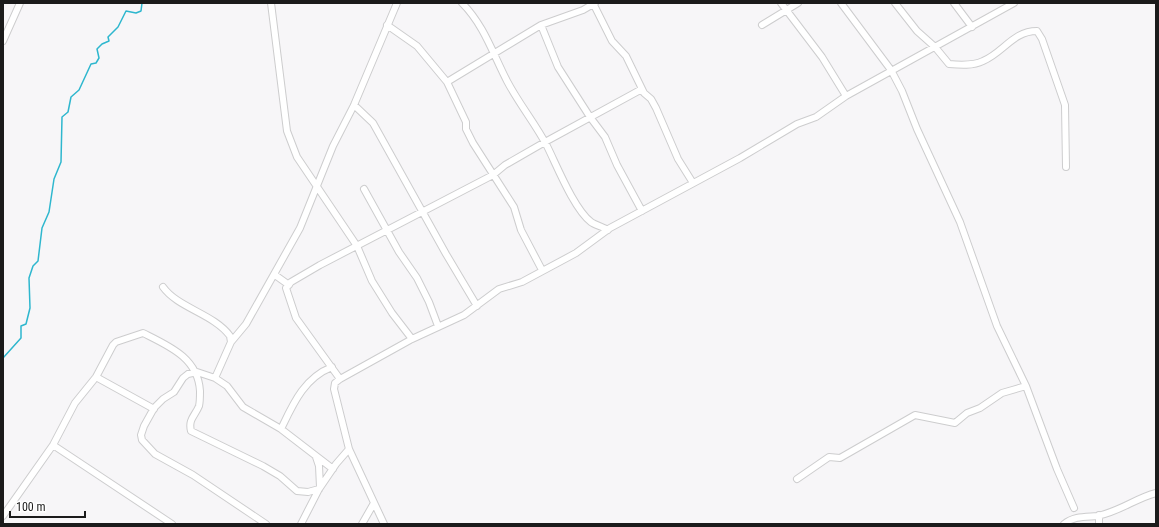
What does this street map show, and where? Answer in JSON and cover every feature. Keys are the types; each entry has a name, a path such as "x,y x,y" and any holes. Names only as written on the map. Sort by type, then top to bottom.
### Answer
{"street":[{"path":"3,41 20,3"},
{"path":"271,3 287,131 297,157 357,246 372,281 392,313 412,339"},
{"path":"215,378 231,342 240,333 300,228 333,146 354,105 397,3"},
{"path":"462,3 485,32 493,54 521,106 532,119 545,142 579,208 591,222 608,230"},
{"path":"781,3 822,57 846,96"},
{"path":"762,25 798,3"},
{"path":"842,3 891,70 902,91 917,129 960,222 997,326 1026,386 1074,508"},
{"path":"895,3 917,31 935,47 949,64 964,65 984,61 1026,31 1037,31 1042,38 1065,105 1066,167"},
{"path":"954,3 972,27"},
{"path":"384,524 348,449 334,389 335,383 412,339 464,315 499,289 522,282 576,253 608,230 797,124 816,117 846,96 891,70 1014,3"},
{"path":"447,82 541,26 594,4 612,41 626,56 642,89 656,108 678,159 693,183"},
{"path":"387,25 417,46 447,82 466,122 466,128 514,208 521,230 542,270"},
{"path":"541,26 558,67 590,117 605,137 617,165 642,211"},
{"path":"340,379 296,318 286,288 289,285 320,265 493,175 505,165 642,89"},
{"path":"354,105 373,123 422,212 477,306"},
{"path":"364,189 399,252 417,278 430,302 438,326"},
{"path":"275,274 289,285"},
{"path":"163,287 168,295 196,310 228,333 231,342"},
{"path":"3,516 53,445 75,403 96,377 116,342 143,334 178,351 197,372 200,381 200,400 199,406 191,418 191,431 264,466 280,476 286,483 297,491 308,492 319,489"},
{"path":"281,430 291,408 306,384 323,371 332,367"},
{"path":"266,524 193,475 160,457 143,442 141,435 154,409 163,399 174,392 182,378 188,374 197,372 215,378 227,386 243,407 281,430 333,469"},
{"path":"96,377 154,409"},
{"path":"797,479 829,457 840,458 915,415 955,423 967,413 980,408 1002,393 1026,386"},
{"path":"53,445 172,524"},
{"path":"301,524 319,489 348,449"},
{"path":"316,457 320,478 319,489"},
{"path":"1064,524 1071,519 1099,515 1121,509 1156,492"},
{"path":"362,524 374,503"},
{"path":"1099,515 1099,524"}],"waterway":[{"path":"3,358 21,338 21,326 26,324 30,308 29,278 33,266 38,261 42,228 49,212 54,179 61,162 62,117 68,112 71,97 79,90 91,64 96,63 99,58 97,49 102,44 109,41 108,37 118,27 126,11 136,13 141,11 142,3"}]}
